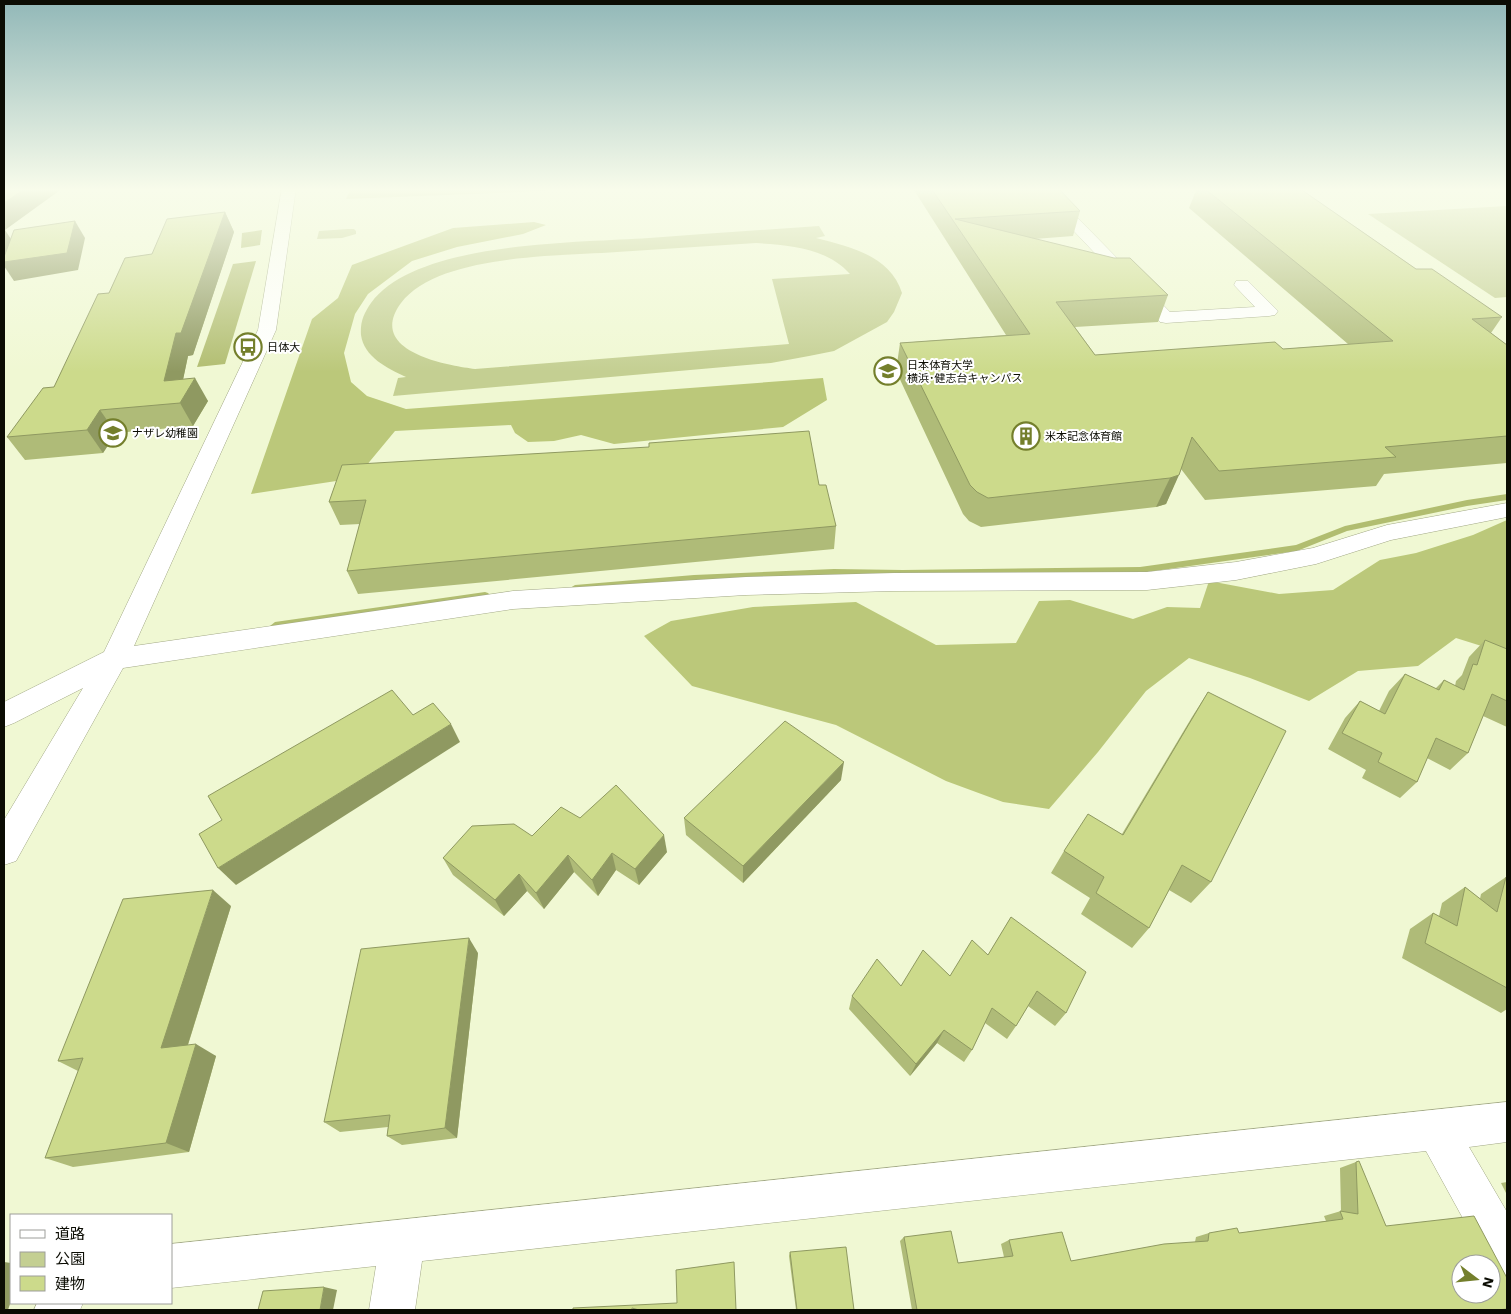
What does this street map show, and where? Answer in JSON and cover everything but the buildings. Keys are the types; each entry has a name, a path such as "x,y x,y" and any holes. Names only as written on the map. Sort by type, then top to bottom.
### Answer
{"street":[{"path":"4,850 114,659 267,330 279,249"},
{"path":"1100,249 1166,318 1270,312 1242,285"},
{"path":"4,715 114,659 514,600 746,586 904,582 1146,581 1236,571 1316,556 1386,533 1507,510"},
{"path":"172,1266 1507,1122"},
{"path":"1437,1131 1507,1254"},
{"path":"392,1310 402,1242"}],"green space":[{"path":"498,249 655,249 533,257 502,261 471,266 442,275 419,287 401,303 393,319 394,333 401,344 429,359 475,369 789,344 772,279 850,274 830,258 804,249 856,249 878,261 888,270 896,280 902,293 894,312 887,322 834,351 771,363 393,396 398,378 406,377 384,366 367,350 361,335 364,314 371,303 393,283 423,267"},
{"path":"1421,249 1507,249 1507,297 1495,298"}],"shaded area":[{"path":"395,249 450,249 412,261 368,294 355,314 344,353 351,382 367,396 406,409 823,378 827,400 783,427 614,444 581,435 554,441 528,442 515,433 511,425 395,431 356,478 251,494 312,319 338,298 352,265"},
{"path":"256,261 225,364 197,367 233,264"},
{"path":"1507,520 1507,654 1456,638 1418,666 1358,671 1309,701 1250,678 1189,658 1146,691 1098,752 1049,809 1003,802 946,781 836,725 692,686 644,636 671,621 753,607 856,602 936,645 1016,643 1039,601 1070,600 1133,619 1167,607 1200,608 1209,581 1279,594 1333,590 1380,560 1416,553 1473,535"}],"waterway":[{"path":"575,588 694,578 834,572 1140,570 1297,548 1345,529 1467,503 1507,497"},
{"path":"275,626 485,595"}],"place":[{"name":"日体大","path":"248,347"},
{"name":"日本体育大学 横浜･健志台キャンパス","path":"888,371"},
{"name":"ナザレ幼稚園","path":"113,433"},
{"name":"米本記念体育館","path":"1026,436"}]}
